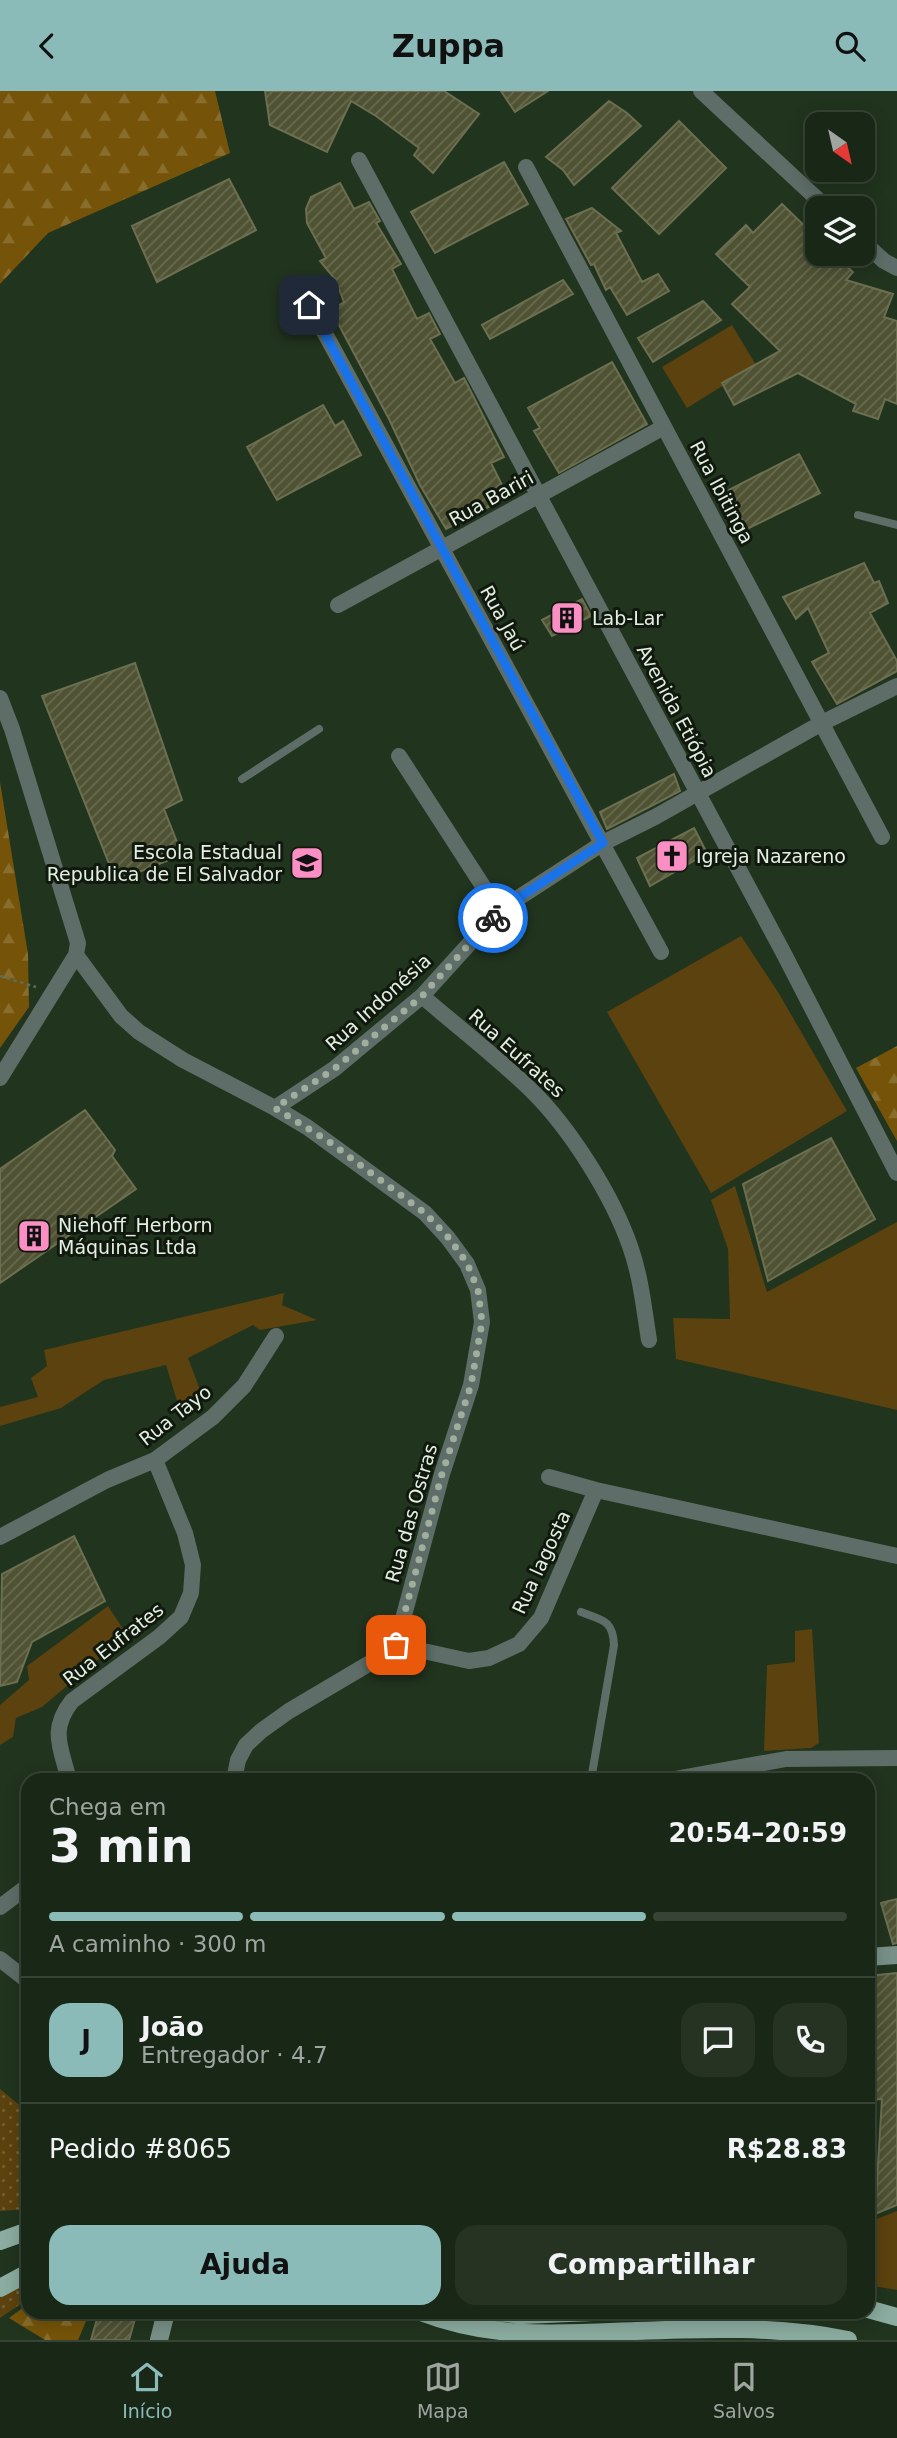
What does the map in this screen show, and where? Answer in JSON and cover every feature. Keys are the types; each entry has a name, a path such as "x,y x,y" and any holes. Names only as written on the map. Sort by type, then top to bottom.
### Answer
{"main road":[{"path":"0,2241 21,2234"},
{"path":"3,2285 21,2276"},
{"path":"875,2311 897,2317"},
{"path":"440,2319 460,2326 501,2334 555,2337 806,2333 848,2340"}],"street":[{"path":"701,91 814,196"},
{"name":"Avenida Etiópia","path":"359,160 540,495 897,1173"},
{"name":"Rua Ibitinga","path":"526,167 882,837"},
{"path":"875,253 897,268"},
{"name":"Rua Jaú","path":"309,305 661,952"},
{"name":"Rua Bariri","path":"338,605 664,427"},
{"name":"Rua Indonésia","path":"275,1108 334,1069 422,996 499,911 603,843 697,794 822,723 897,686"},
{"path":"0,698 78,943 76,955 0,1078"},
{"path":"399,756 499,911"},
{"name":"Rua das Ostras","path":"76,955 115,1009 139,1032 183,1060 275,1108 328,1141 416,1206 449,1238 467,1263 478,1290 482,1322 471,1385 442,1474 396,1645"},
{"name":"Rua Eufrates","path":"422,996 531,1090 563,1125 606,1194 630,1245 640,1282 649,1341"},
{"name":"Rua Tayo","path":"0,1537 107,1480 155,1460 213,1417 243,1386 276,1336"},
{"name":"Rua Eufrates","path":"67,1773 57,1734 62,1714 72,1701 159,1637 181,1617 191,1593 193,1565 185,1533 155,1460"},
{"path":"549,1477 596,1490 897,1556"},
{"name":"Rua lagosta","path":"396,1645 469,1661 489,1658 519,1644 541,1618 596,1490"},
{"path":"235,1773 246,1745 261,1731 396,1645"},
{"path":"708,1773 786,1759 897,1758"},
{"path":"0,1907 21,1891"},
{"path":"875,1957 897,1955"},
{"path":"0,1959 21,1976"},
{"path":"159,2340 164,2319"}],"lane":[{"path":"858,515 897,525"},
{"path":"242,779 319,729"},
{"path":"580,1612 609,1623 614,1631 592,1773"}],"path":[{"path":"0,976 53,992"}],"shaded area":[{"path":"732,325 756,365 687,408 662,367"},
{"path":"741,936 778,992 847,1111 711,1193 607,1012"},
{"path":"735,1186 767,1292 897,1222 897,1410 676,1359 673,1318 730,1319 728,1249 711,1200"},
{"path":"284,1293 282,1305 317,1320 260,1330 253,1325 188,1358 202,1395 181,1414 166,1365 104,1380 61,1408 0,1426 0,1407 38,1397 31,1378 47,1366 44,1350"},
{"path":"108,1606 127,1635 42,1707 16,1718 13,1737 0,1745 0,1705 29,1680 27,1666"},
{"path":"812,1629 819,1743 811,1748 764,1751 767,1665 795,1662 795,1631"},
{"path":"0,2089 21,2106 21,2210 0,2211"},
{"path":"897,2211 897,2290 875,2286 875,2220"},
{"path":"21,2286 21,2304 0,2318 0,2297"}],"green space":[{"path":"0,91 215,91 230,153 48,233 0,284"},
{"path":"0,782 28,954 29,1007 0,1048"},
{"path":"897,1046 897,1141 856,1068"},
{"path":"21,2309 21,2319 87,2319 78,2340 45,2340 9,2318"}],"building":[{"path":"265,91 444,91 479,114 433,173 414,155 419,148 351,101 327,152 270,125"},
{"path":"501,91 548,91 515,112"},
{"path":"609,101 641,126 574,185 563,170 546,157"},
{"path":"679,121 726,168 659,234 612,188"},
{"path":"504,162 528,204 435,253 411,212"},
{"path":"229,179 256,230 157,282 132,226"},
{"path":"340,183 354,209 369,202 380,221 376,223 401,264 392,269 417,319 429,313 440,334 430,339 455,383 464,378 504,457 491,463 508,497 446,529 420,485 389,419 331,310 344,302 335,279 320,261 326,258 307,223 306,209 311,197"},
{"path":"782,204 805,226 805,266 846,266 853,272 846,280 893,294 884,317 897,321 897,404 885,399 878,419 853,411 856,404 798,373 734,405 722,383 780,351 732,304 750,287 716,254 746,225 753,233"},
{"path":"592,208 621,231 616,233 642,282 658,274 669,291 627,315 610,287 606,290 594,264 591,265 566,219"},
{"path":"563,280 573,294 490,339 482,325"},
{"path":"703,301 721,320 653,362 638,338"},
{"path":"612,362 647,424 559,473 534,431 540,428 528,408"},
{"path":"323,405 335,426 343,421 361,455 277,500 247,447"},
{"path":"799,454 820,493 747,529 727,491"},
{"path":"864,563 874,583 879,581 888,603 870,613 897,661 897,671 837,704 812,662 829,653 808,608 796,619 783,597"},
{"name":"Lab-Lar","path":"582,599 591,616 552,636 542,620"},
{"path":"135,663 182,800 164,809 182,855 116,881 42,696"},
{"path":"674,774 680,791 607,829 600,812"},
{"name":"Igreja Nazareno","path":"694,828 707,853 650,886 637,858"},
{"name":"Niehoff_Herborn Máquinas Ltda","path":"85,1110 115,1150 112,1156 136,1189 0,1283 0,1169"},
{"path":"831,1138 875,1219 768,1281 743,1184"},
{"path":"74,1536 105,1601 32,1642 17,1682 0,1686 2,1574"},
{"path":"897,1899 897,1943 893,1944 881,1903"},
{"path":"897,1973 897,2205 875,2214 882,2099 875,2100 875,1975"},
{"path":"97,2319 135,2319 129,2340 91,2340"}],"way so far":[{"path":"396,1645 442,1474 471,1385 482,1322 478,1290 467,1263 449,1238 425,1213 328,1141 275,1108 334,1069 422,996 493,918"}],"place":[{"name":"Lab-Lar","path":"567,618"},
{"name":"Igreja Nazareno","path":"672,856"},
{"name":"Escola Estadual Republica de El Salvador","path":"307,863"},
{"name":"Niehoff_Herborn Máquinas Ltda","path":"34,1236"}],"route":[{"path":"309,305 603,843 509,904 493,918"}]}
